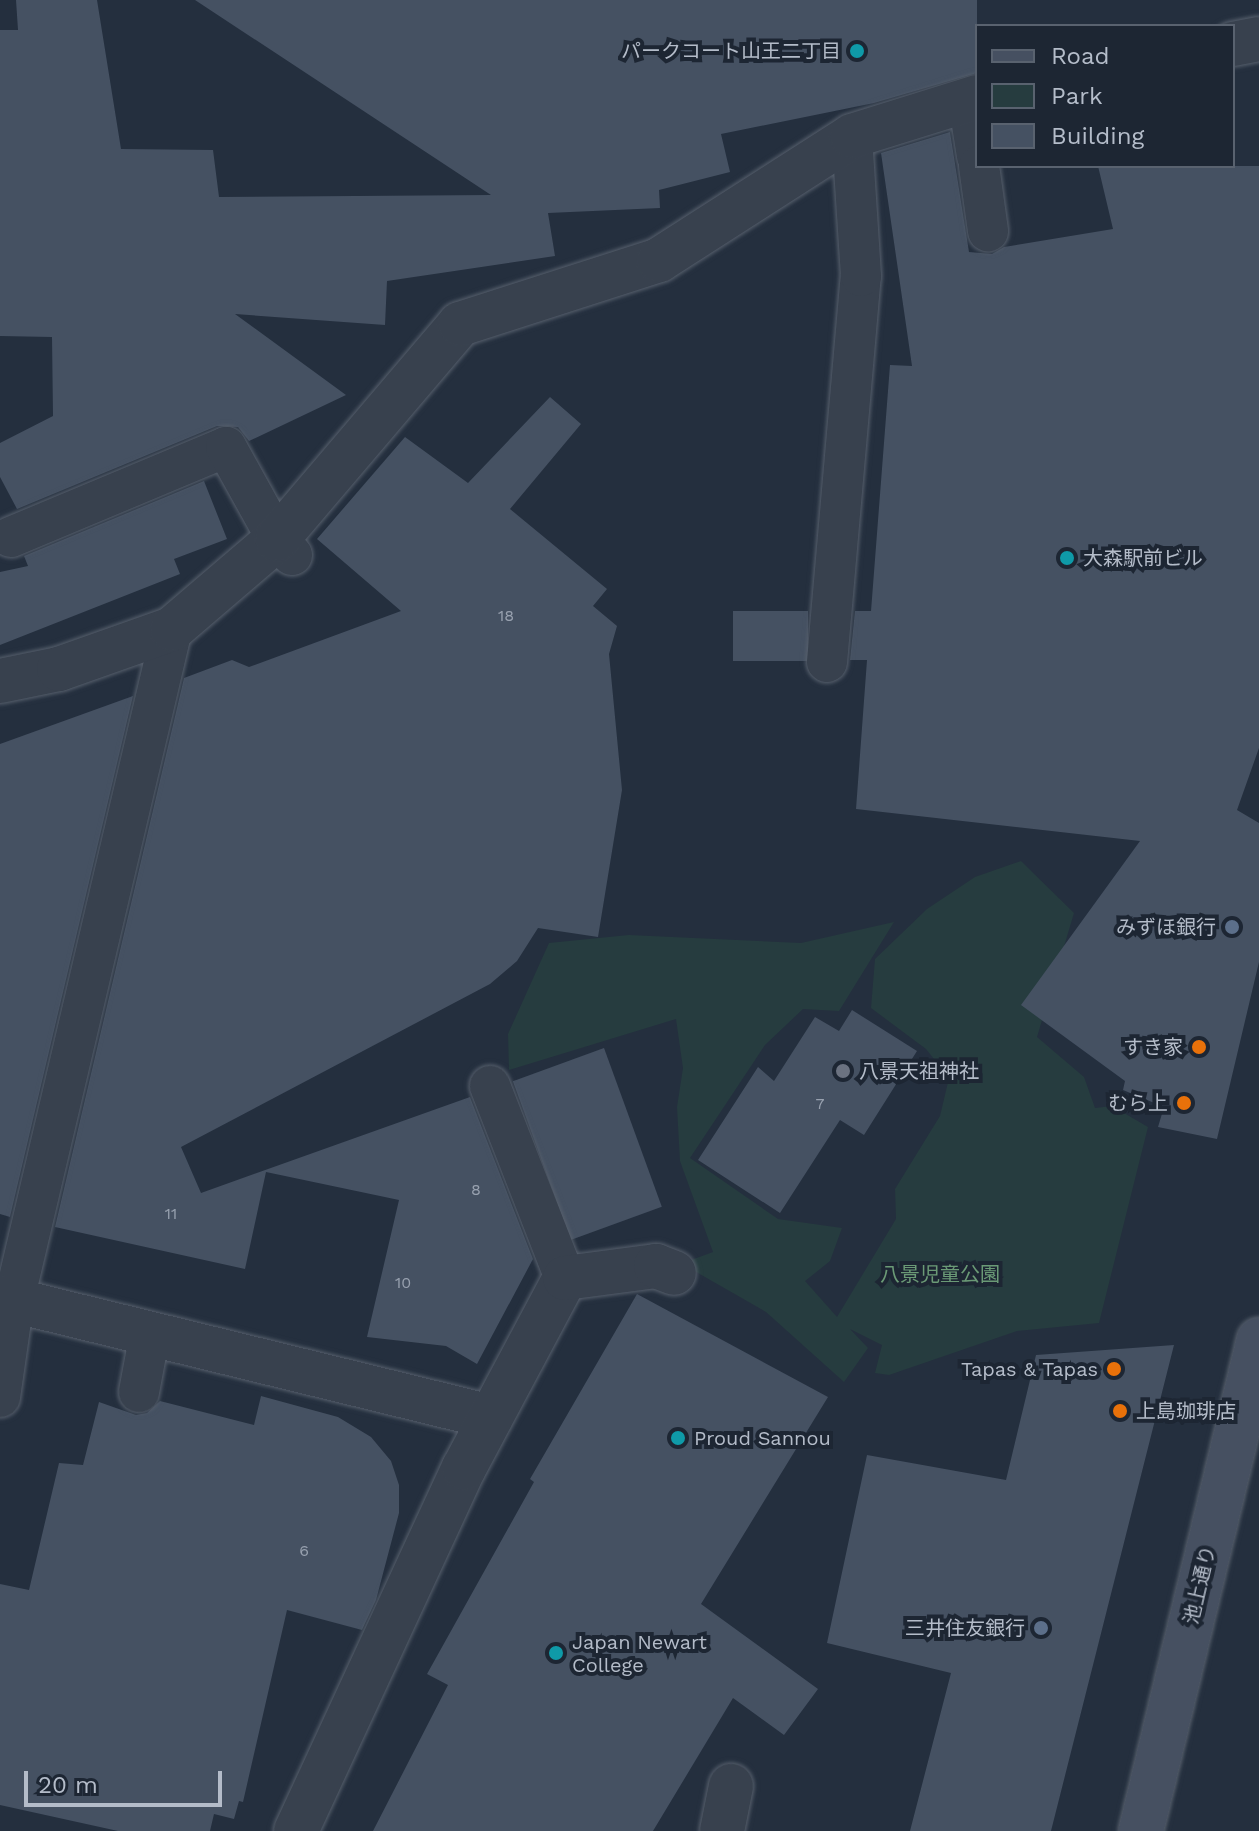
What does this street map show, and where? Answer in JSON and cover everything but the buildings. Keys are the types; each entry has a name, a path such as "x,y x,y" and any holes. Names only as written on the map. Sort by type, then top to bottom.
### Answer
{"main road":[{"name":"池上通り","path":"1141,1831 1259,1340"}],"street":[{"path":"1235,44 1259,39"},
{"path":"0,681 59,669 172,629 285,547 460,324 659,260 852,136 973,98"},
{"path":"296,1831 491,1417 565,1278 656,1266 674,1273"},
{"path":"7,1298 150,1333 347,1395 491,1417"},
{"path":"722,1831 731,1786"}],"lane":[{"path":"973,98 975,127"},
{"path":"827,662 861,276 852,136"},
{"path":"979,168 988,231"},
{"path":"11,537 226,447 285,547"},
{"path":"0,1397 7,1298 172,629"},
{"path":"490,1086 565,1278"},
{"path":"139,1392 150,1333"}],"green space":[{"name":"八景児童公園","path":"1021,861 1074,913 1037,1037 1084,1077 1095,1108 1112,1106 1148,1127 1099,1323 1017,1331 889,1375 875,1373 882,1345 850,1329 868,1348 844,1382 766,1312 691,1269 675,1266 713,1252 680,1161 677,1107 683,1068 676,1019 509,1070 508,1034 549,943 629,935 801,943 894,922 839,1011 803,1009 765,1045 690,1158 778,1219 842,1228 830,1261 805,1281 837,1317 896,1219 895,1189 940,1116 949,1078 926,1049 871,1008 875,959 927,909 975,877"}],"place":[{"name":"パークコート山王二丁目","path":"857,51"},
{"name":"大森駅前ビル","path":"1067,558"},
{"name":"みずほ銀行","path":"1232,927"},
{"name":"すき家","path":"1199,1047"},
{"name":"八景天祖神社","path":"843,1071"},
{"name":"むら上","path":"1184,1103"},
{"name":"Tapas & Tapas","path":"1114,1369"},
{"name":"上島珈琲店","path":"1120,1411"},
{"name":"Proud Sannou","path":"678,1438"},
{"name":"三井住友銀行","path":"1041,1628"},
{"name":"Japan Newart College","path":"556,1653"}]}
